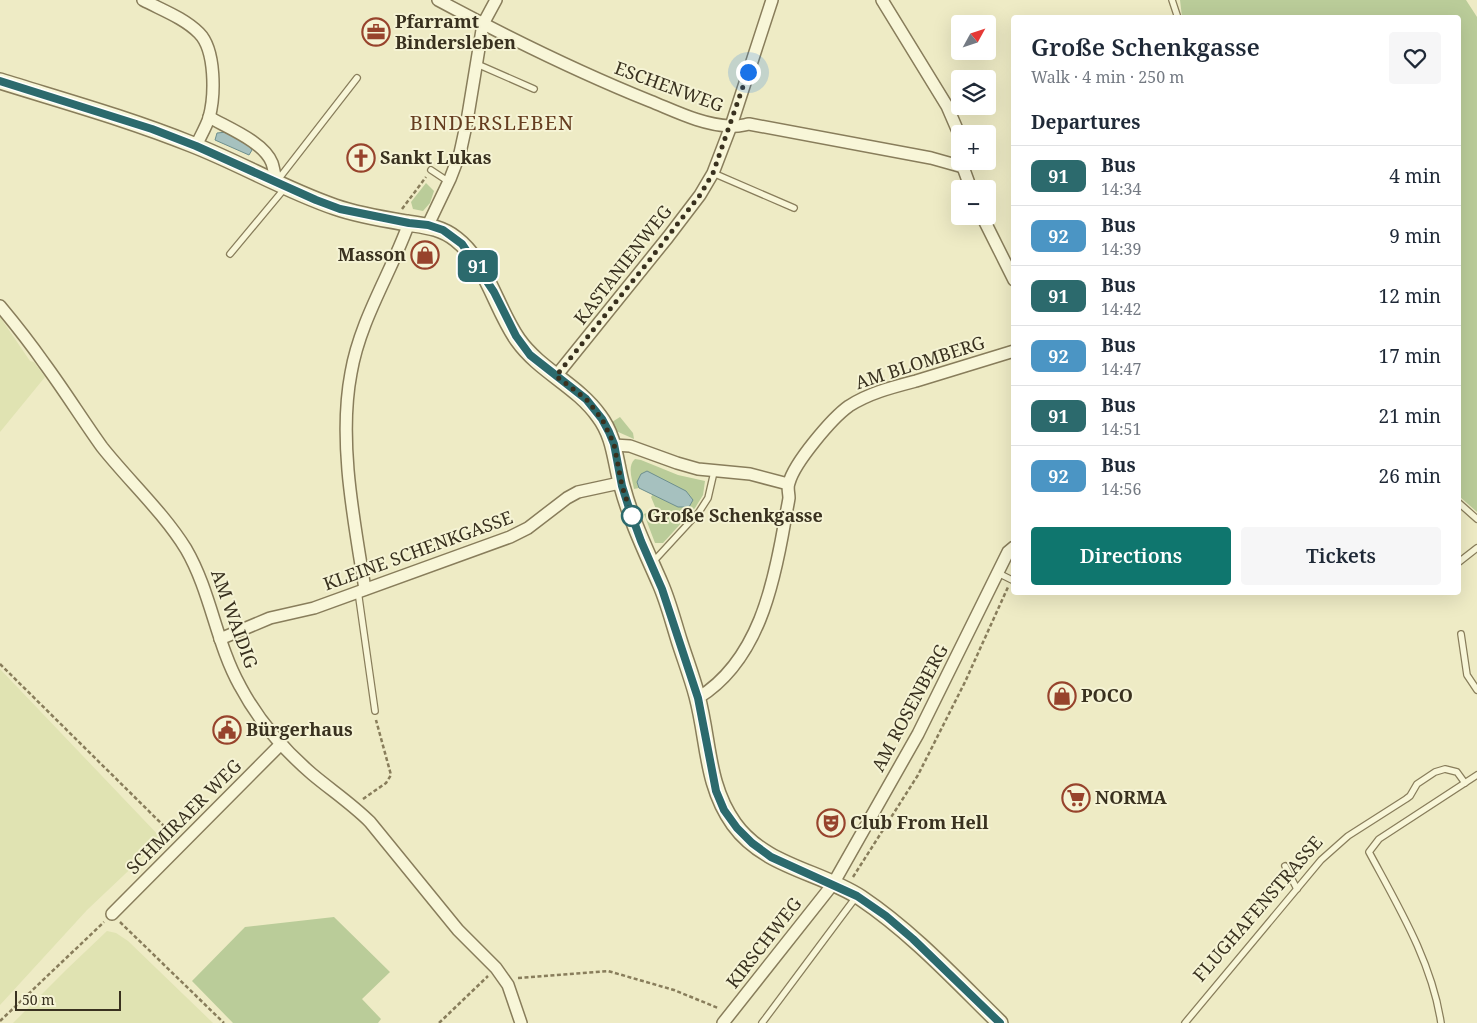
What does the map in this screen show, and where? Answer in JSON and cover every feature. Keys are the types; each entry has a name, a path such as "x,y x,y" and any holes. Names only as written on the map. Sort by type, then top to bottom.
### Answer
{"street":[{"path":"143,0 185,22 200,34 208,46 212,64 209,117 196,146"},
{"name":"ESCHENWEG","path":"438,0 608,85 683,115 709,123 731,126 749,124 951,162"},
{"path":"428,225 449,182 460,153 483,24 496,0"},
{"name":"KASTANIENWEG","path":"556,376 668,237 700,195 713,173 731,126 772,0"},
{"path":"882,0 947,106 955,125"},
{"path":"0,81 152,129 196,146 340,209 401,222 428,225 443,230 462,244 494,292 516,336 530,355 586,399 602,419 614,444 622,486 641,541 662,589 698,698 716,791 724,810 737,828 752,843 771,857 857,896 886,916 913,939 1000,1023"},
{"path":"209,117 247,138 264,150 281,184"},
{"path":"361,590 348,468 347,410 351,372 401,222"},
{"path":"986,225 1011,274"},
{"name":"AM WAIDIG","path":"0,306 44,362 103,448 165,520 185,548 202,579 227,661 258,715 281,744 310,772 355,807 370,822 458,930 496,968 512,994 521,1023"},
{"name":"AM BLOMBERG","path":"698,698 712,689 738,662 757,627 765,608 776,567 789,499 788,484 796,466 824,430 848,407 873,394 1011,352"},
{"path":"614,444 630,446 677,463 714,472 750,474 788,484"},
{"name":"KLEINE SCHENKGASSE","path":"220,639 270,618 314,608 510,537 528,528 567,498 578,492 615,484 622,486"},
{"name":"AM ROSENBERG","path":"833,884 918,734 1008,552 1011,550"},
{"name":"SCHMIRAER WEG","path":"112,914 281,744"},
{"name":"KIRSCHWEG","path":"727,1018 833,884"}],"lane":[{"path":"1172,0 1177,15"},
{"path":"477,64 534,89"},
{"path":"230,254 356,78"},
{"path":"432,170 449,182"},
{"path":"713,173 794,208"},
{"path":"651,563 699,512 708,498 714,472"},
{"path":"1461,505 1477,519"},
{"path":"1461,560 1477,548"},
{"path":"998,573 1011,580"},
{"path":"361,590 375,710"},
{"path":"1461,634 1467,675 1477,690"},
{"name":"FLUGHAFENSTRASSE","path":"1185,1023 1321,860 1348,836 1406,799 1417,784 1435,772 1445,769 1457,772 1465,783"},
{"path":"1441,1023 1430,974 1401,912 1369,852 1379,839 1477,775"},
{"path":"1284,866 1297,889"},
{"path":"762,1023 850,908 857,896"}],"path":[{"path":"401,222 432,170"},
{"path":"833,884 853,877 918,775 1011,582"},
{"path":"0,664 181,844"},
{"path":"355,807 368,795 386,783 391,775 375,710"},
{"path":"0,1021 112,914 224,1023"},
{"path":"439,1023 496,968"},
{"path":"504,980 608,971 674,990 727,1018"}],"green space":[{"path":"1180,0 1466,0 1477,17 1477,512 1461,498 1461,15 1182,15"},
{"path":"426,183 434,191 430,203 423,211 413,209 411,202"},
{"path":"0,317 30,361 34,362 45,377 0,432"},
{"path":"620,417 633,433 634,439 616,431 612,422"},
{"path":"635,459 678,475 705,481 703,495 695,508 663,543 655,543 644,514 656,509 651,497 653,494 678,507 637,482 639,488 634,489 631,465"},
{"path":"0,669 162,839 87,910 0,1005"},
{"path":"334,917 390,972 362,999 381,1019 378,1023 233,1023 192,981 245,927"},
{"path":"107,931 116,933 128,941 213,1023 13,1023"}],"water":[{"path":"227,132 247,141 252,150 249,155 215,140 217,133"},
{"path":"647,471 686,491 693,500 689,507 678,507 639,488 637,482 641,474"}],"bus line":[{"name":"91","path":"0,81 152,129 196,146 340,209 428,225 443,230 462,244 494,292 516,336 530,355 586,399 602,419 609,432 614,444 622,486 629,508 662,589 698,698 716,791 724,810 737,828 752,843 771,857 857,896 886,916 913,939 1000,1023"}],"place":[{"name":"Pfarramt Bindersleben","path":"376,32"},
{"name":"Sankt Lukas","path":"361,158"},
{"name":"Masson","path":"425,255"},
{"name":"Große Schenkgasse","path":"632,516"},
{"name":"POCO","path":"1062,696"},
{"name":"Bürgerhaus","path":"227,730"},
{"name":"NORMA","path":"1076,798"},
{"name":"Club From Hell","path":"831,823"}],"district":[{"name":"BINDERSLEBEN","path":"492,123"}],"route":[{"path":"632,516 622,486 614,444 602,419 586,399 556,376 700,195 713,173 731,126 748,72"}]}
